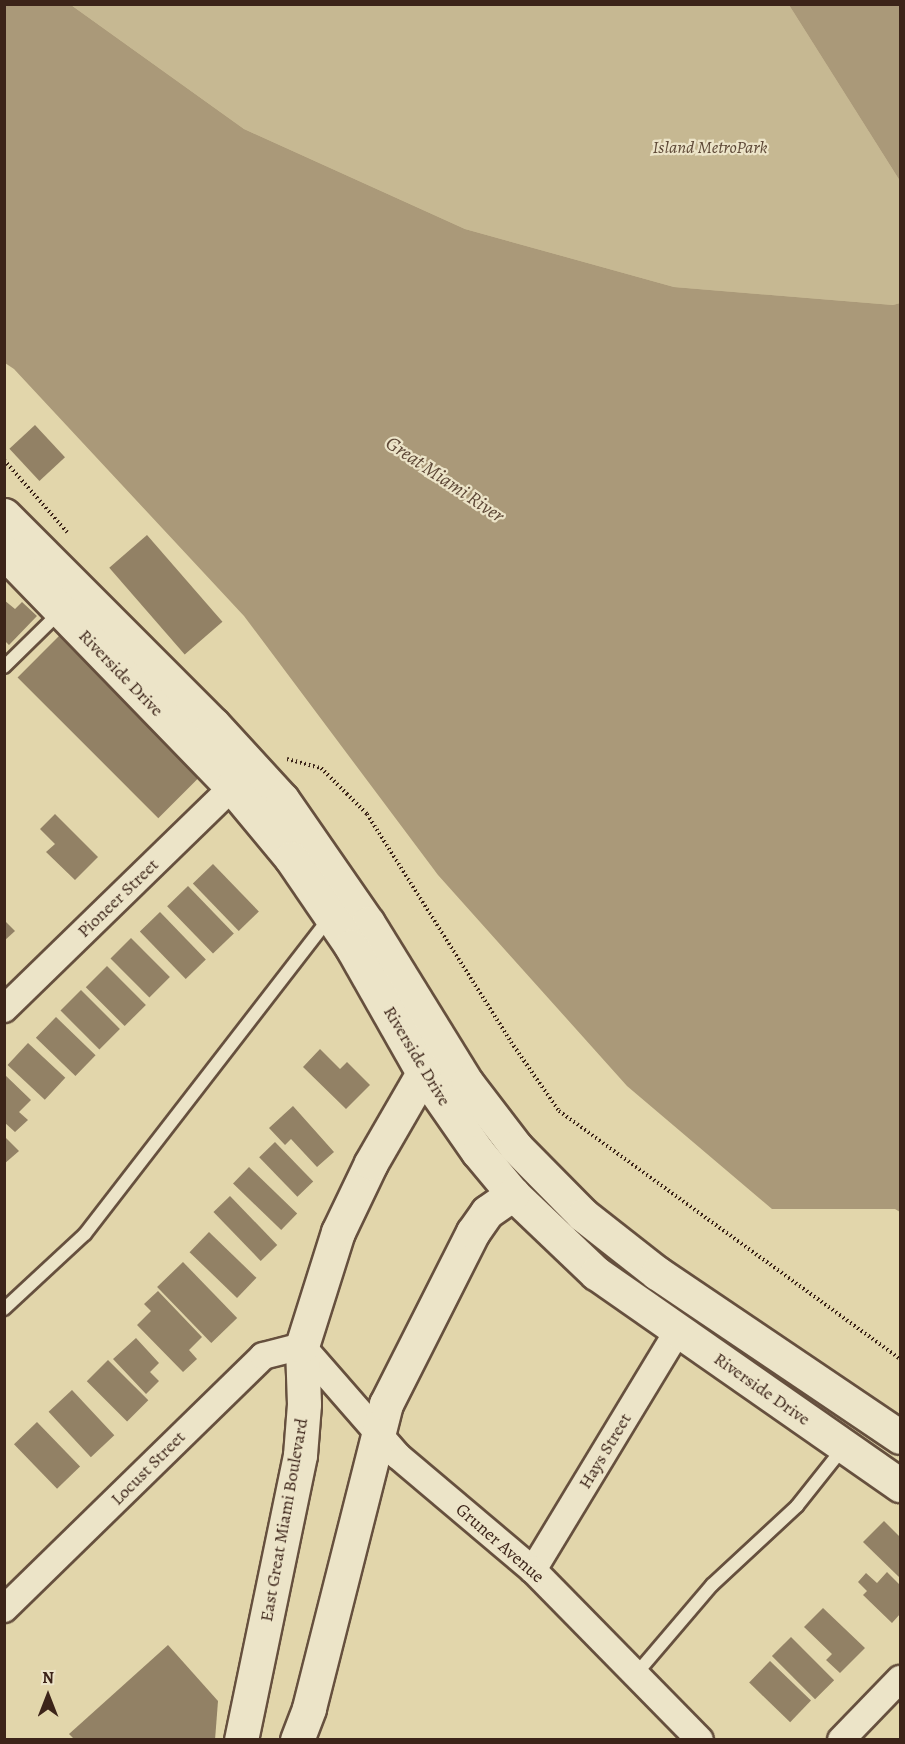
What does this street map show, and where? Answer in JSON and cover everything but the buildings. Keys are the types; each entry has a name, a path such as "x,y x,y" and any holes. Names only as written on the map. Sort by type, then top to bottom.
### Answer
{"main road":[{"name":"Riverside Drive","path":"4,515 213,724 282,799 368,923 467,1083 516,1147 583,1215 657,1273 900,1437"},
{"name":"Riverside Drive","path":"4,552 232,787 291,858 380,994 423,1073 478,1152 513,1194 596,1273 900,1485"},
{"name":"East Great Miami Boulevard","path":"242,1740 300,1455 304,1404 302,1346 338,1232 371,1163 423,1073"},
{"path":"297,1740 309,1708 386,1404 463,1249 487,1212 513,1194"}],"street":[{"name":"Pioneer Street","path":"4,1009 232,787"},
{"name":"Hays Street","path":"533,1570 678,1332"},
{"name":"Gruner Avenue","path":"302,1346 378,1436 398,1456 533,1570 700,1740"},
{"name":"Locust Street","path":"4,1609 262,1356 302,1346"},
{"path":"841,1740 900,1679"}],"lane":[{"path":"4,667 61,611"},
{"path":"4,1309 85,1234 331,916"},
{"path":"636,1674 712,1585 797,1506 845,1446"}],"path":[{"path":"4,460 72,538"},
{"path":"276,756 321,768 367,814 511,1042 559,1111 900,1359"}],"green space":[{"name":"Island MetroPark","path":"71,5 789,5 900,181 900,303 893,305 674,287 465,229 244,129"}],"water":[{"name":"Great Miami River","path":"4,5 71,5 244,129 465,229 674,287 893,305 900,303 900,1212 895,1209 772,1209 627,1086 438,875 244,616 14,369 5,363"},
{"path":"789,5 900,5 900,181"}]}
